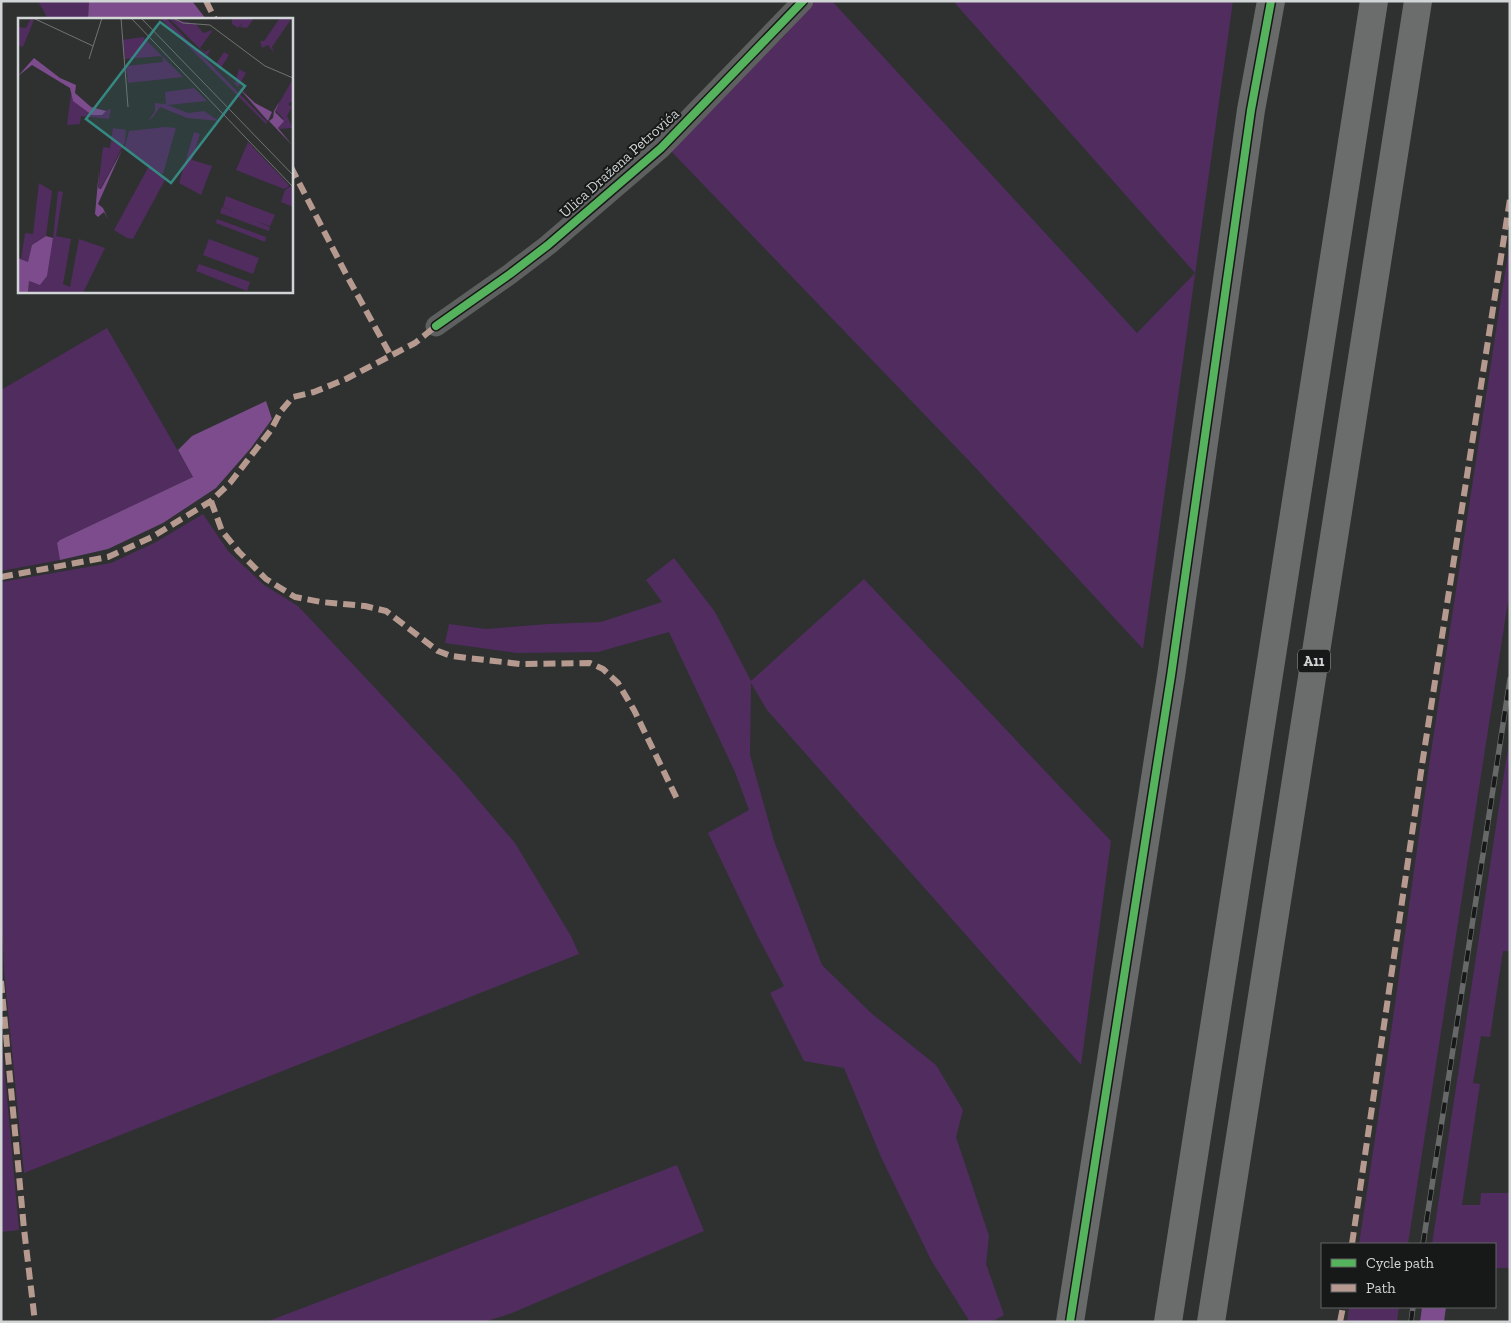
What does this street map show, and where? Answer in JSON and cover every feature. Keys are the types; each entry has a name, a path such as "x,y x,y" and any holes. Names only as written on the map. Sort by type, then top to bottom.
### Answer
{"highway":[{"path":"1168,1322 1374,1"},
{"name":"A11","path":"1211,1322 1418,1"}],"street":[{"name":"Ulica Dražena Petrovića","path":"436,326 510,274 548,244 661,148 803,1"},
{"path":"1070,1322 1171,676 1251,110 1271,1"}],"shaded area":[{"path":"38,1 89,1 88,18 47,18"},
{"path":"89,1 192,1 205,18 88,18"},
{"path":"815,1 832,1 1137,333 1195,273 953,1 1233,1 1143,649 974,466 669,149 785,35"},
{"path":"1510,240 1510,589 1408,1243 1359,1243 1429,765"},
{"path":"107,328 193,477 60,540 57,543 60,560 1,571 1,390"},
{"path":"266,401 272,419 251,448 216,488 163,523 108,549 60,560 57,543 60,540 193,477 178,450 192,436"},
{"path":"203,514 228,551 264,585 298,606 455,773 515,843 571,936 579,954 24,1173 4,970 1,909 1,582 111,563 156,542"},
{"path":"674,558 715,612 751,681 864,579 1111,841 1081,1065 767,710 751,683 750,755 774,841 822,965 871,1013 936,1065 963,1110 956,1137 989,1236 986,1264 1004,1315 991,1322 970,1322 931,1260 881,1157 844,1068 804,1061 770,993 784,986 708,833 749,810 735,772 669,632 598,652 517,653 445,643 449,624 486,629 601,622 662,602 646,580"},
{"path":"1510,735 1510,951 1503,951 1490,1037 1481,1036 1473,1083 1480,1084 1462,1205 1480,1205 1481,1193 1510,1193 1510,1268 1496,1268 1496,1243 1432,1243"},
{"path":"1,1032 19,1230 1,1232"},
{"path":"677,1165 704,1231 512,1313 484,1322 266,1322"},
{"path":"1349,1308 1399,1308 1397,1322 1347,1322"},
{"path":"1422,1308 1446,1308 1444,1322 1420,1322"}],"railway":[{"path":"1423,1243 1510,679"},
{"path":"1411,1322 1413,1308"}],"marked path":[{"path":"206,1 214,18"},
{"path":"292,169 391,356"},
{"path":"1352,1243 1422,765 1510,199"},
{"path":"1,577 108,557 152,537 211,501 230,483 271,430 281,411 293,397 314,392 346,379 415,343 436,326"},
{"path":"211,501 222,531 239,552 266,579 295,597 321,602 365,606 386,611 438,651 451,656 520,664 590,663 603,669 618,683 634,710 679,803"},
{"path":"1,981 24,1229 35,1322"},
{"path":"1340,1322 1343,1308"}],"cycle path":[{"path":"436,326 548,245 661,148 803,1"},
{"path":"1070,1322 1171,676 1251,110 1271,1"}]}
